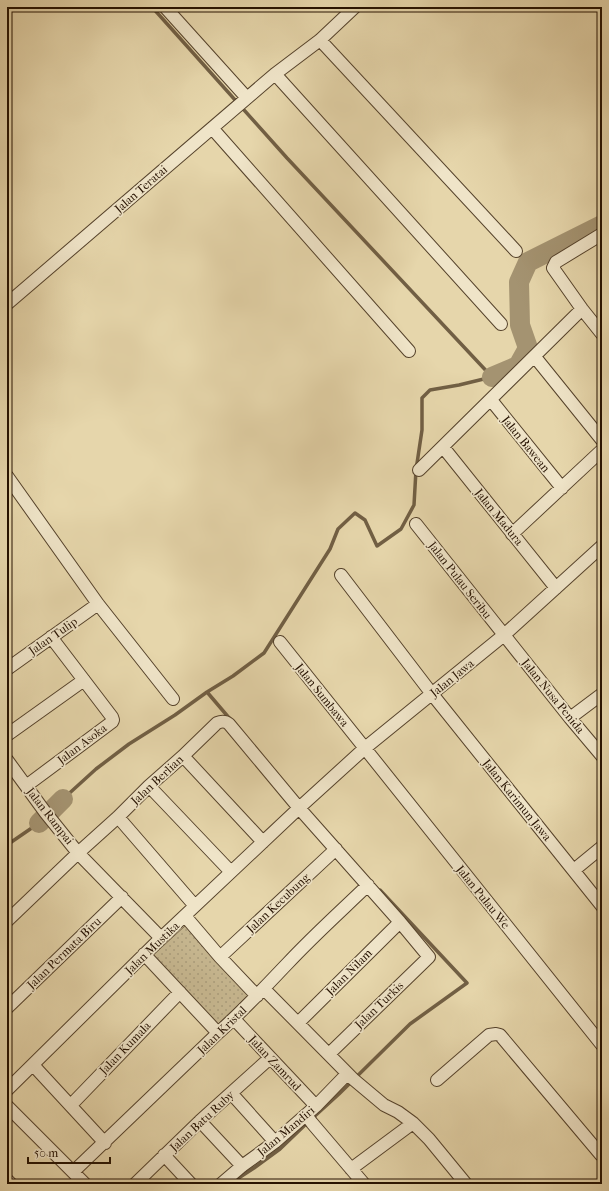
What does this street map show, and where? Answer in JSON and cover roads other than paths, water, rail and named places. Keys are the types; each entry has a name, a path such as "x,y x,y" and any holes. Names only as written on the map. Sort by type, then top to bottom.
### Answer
{"street":[{"path":"165,7 241,103"},
{"name":"Jalan Teratai","path":"7,304 241,103 320,40 355,7"},
{"path":"320,40 516,251"},
{"path":"276,74 501,324"},
{"path":"212,128 408,351"},
{"path":"602,234 556,262 554,266 554,270 602,334"},
{"path":"419,470 582,309"},
{"path":"535,357 602,440"},
{"name":"Jalan Bawean","path":"491,400 562,488"},
{"name":"Jalan Madura","path":"443,447 556,588"},
{"path":"512,534 602,450"},
{"path":"7,476 98,604 173,699"},
{"name":"Jalan Pulau Seribu","path":"416,524 504,636"},
{"name":"Jalan Jawa","path":"302,805 365,748 504,636 602,546"},
{"name":"Jalan Karimun Jawa","path":"341,575 432,694 602,906"},
{"name":"Jalan Tulip","path":"8,667 98,604"},
{"name":"Jalan Nusa Penida","path":"504,636 602,756"},
{"name":"Jalan Asoka","path":"26,786 113,720 51,637"},
{"name":"Jalan Sumbawa","path":"280,642 365,748"},
{"path":"7,735 84,680"},
{"path":"570,718 602,694"},
{"name":"Jalan Berlian","path":"7,921 78,853 118,818 149,786 221,721 225,721 229,724 302,805"},
{"name":"Jalan Pulau We","path":"365,748 602,1045"},
{"path":"183,756 263,842"},
{"name":"Jalan Rampai","path":"7,760 45,812 78,853 161,938"},
{"path":"149,786 231,872"},
{"path":"302,805 336,849 400,922"},
{"name":"Jalan Mustika","path":"10,1082 33,1065 144,954 302,805"},
{"path":"118,818 195,906"},
{"path":"574,870 602,847"},
{"name":"Jalan Kecubung","path":"220,957 336,849"},
{"name":"Jalan Kristal","path":"74,1172 234,1019 287,963 368,885"},
{"name":"Jalan Permata Biru","path":"7,1008 122,897"},
{"path":"185,916 220,957 298,1023 352,1079 384,1105 398,1112 413,1123 429,1139 466,1184"},
{"name":"Jalan Turkis","path":"328,1054 429,957 400,922"},
{"name":"Jalan Nilam","path":"298,1023 400,922"},
{"path":"144,954 218,1033"},
{"name":"Jalan Kumala","path":"71,1105 180,992"},
{"name":"Jalan Zamrud","path":"234,1019 316,1106"},
{"path":"437,1080 489,1035 500,1035 602,1155"},
{"name":"Jalan Batu Ruby","path":"134,1184 200,1121 270,1058"},
{"path":"33,1065 105,1143"},
{"name":"Jalan Mandiri","path":"230,1182 242,1166 309,1119 316,1106 352,1079"},
{"path":"231,1094 275,1142"},
{"path":"7,1106 86,1184"},
{"path":"309,1119 364,1184"},
{"path":"200,1121 242,1166"},
{"path":"351,1169 413,1123"},
{"path":"164,1155 191,1184"},
{"path":"7,1180 11,1184"}],"waterway":[{"path":"152,7 287,158 492,377"},
{"path":"492,377 518,366 528,348 520,325 519,282 528,262 602,225"},
{"path":"230,719 207,692 233,676 264,653 330,549 338,529 355,513 365,520 377,546 401,529 414,505 416,470 422,430 422,398 430,390 492,377"},
{"path":"63,799 96,769 129,744 175,715 207,692"},
{"path":"39,823 63,799"},
{"path":"7,845 39,823"},
{"path":"234,1181 280,1149 339,1094 410,1024 467,983 380,890"}]}
